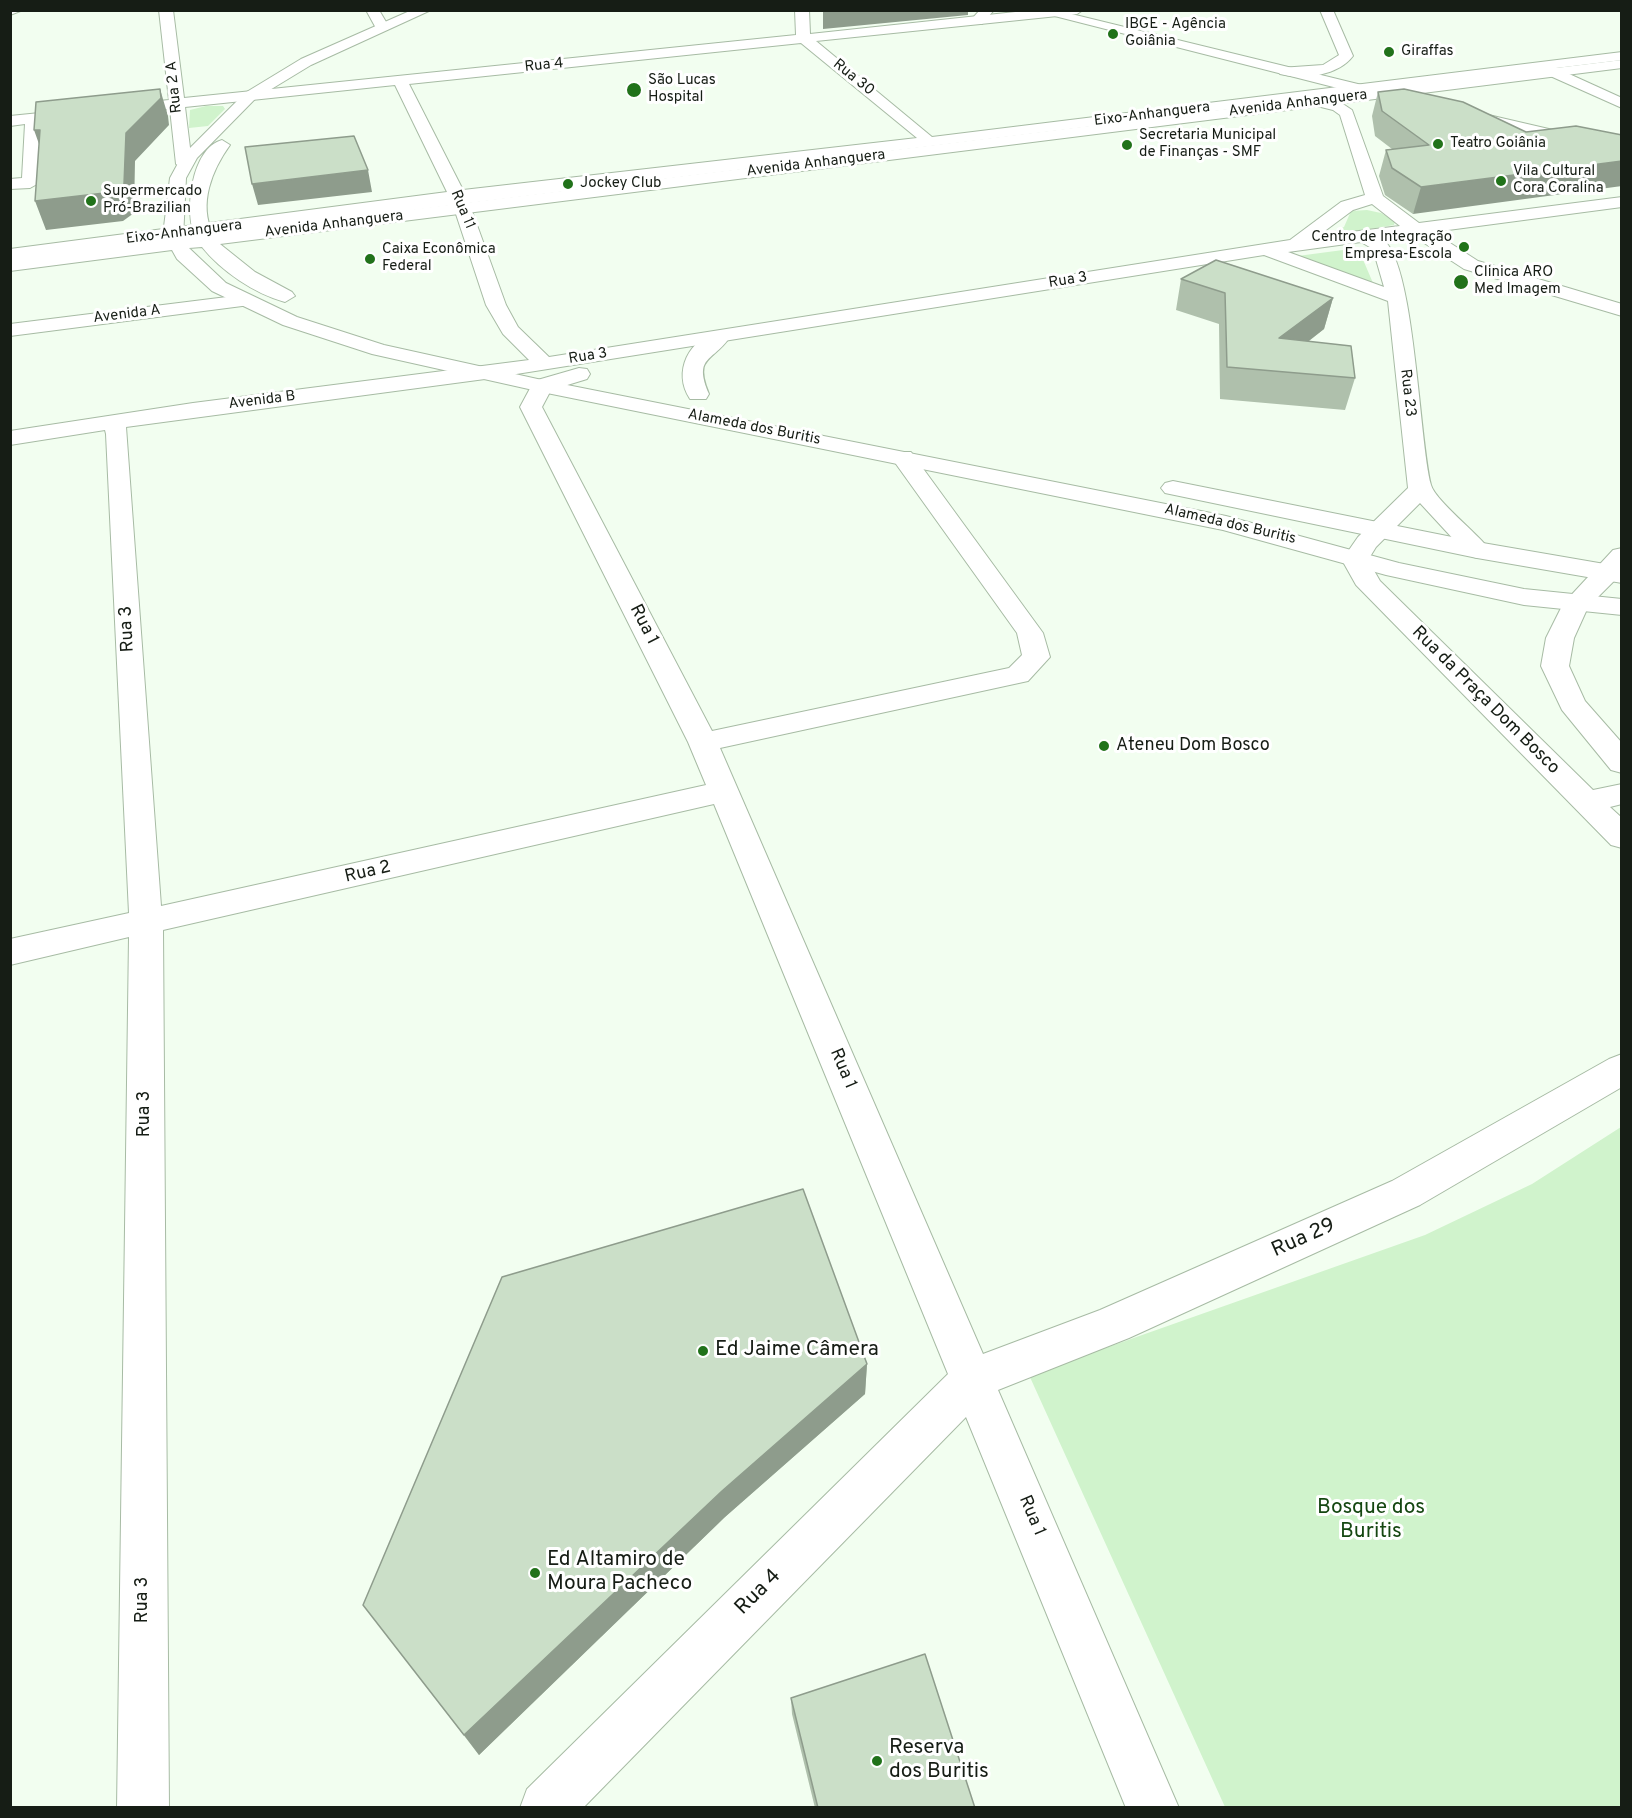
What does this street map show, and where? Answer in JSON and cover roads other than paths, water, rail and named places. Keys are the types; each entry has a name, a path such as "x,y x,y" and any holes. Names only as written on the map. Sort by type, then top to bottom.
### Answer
{"street":[{"path":"10,11 17,10"},
{"name":"Rua 2 A","path":"166,10 184,164"},
{"path":"372,10 382,27"},
{"path":"802,10 803,38"},
{"path":"977,21 988,10"},
{"name":"Rua 4","path":"10,121 1077,10"},
{"path":"1285,70 1324,70 1340,64 1346,56 1326,10"},
{"path":"1103,11 1100,16 1105,26"},
{"path":"173,236 177,183 184,164 250,96 306,62 382,27 431,12"},
{"path":"363,324 304,304 248,278 203,232 201,179 208,162 254,111 301,75 431,12"},
{"path":"1043,12 1285,70 1330,93 1338,107 1347,113 1375,198 1414,228 1470,266 1622,310"},
{"name":"Rua 30","path":"803,38 924,136"},
{"name":"Avenida Anhanguera","path":"10,265 173,236 1330,93 1622,50"},
{"name":"Eixo-Anhanguera","path":"203,232 393,206 661,176 683,170 1622,56"},
{"name":"Avenida Anhanguera","path":"458,200 924,136 1330,93 1378,94 1622,64"},
{"path":"1553,72 1622,104"},
{"name":"Rua 11","path":"401,82 458,200 496,305 534,373"},
{"path":"1360,89 1424,105"},
{"path":"1447,110 1622,152"},
{"path":"10,184 30,183 33,118"},
{"path":"1294,245 1347,206 1375,198"},
{"name":"Rua 3","path":"534,373 720,337 1294,245 1622,201"},
{"name":"Rua 23","path":"1363,235 1381,246 1397,298 1420,489"},
{"name":"Avenida Anhanguera","path":"10,248 173,236"},
{"name":"Eixo-Anhanguera","path":"10,255 173,236"},
{"name":"Alameda dos Buritis","path":"173,236 201,273 243,301 312,330 379,350 486,363 534,373 903,457 1254,529 1354,560 1524,597 1622,607"},
{"path":"1265,250 1397,298"},
{"name":"Avenida A","path":"10,330 243,301"},
{"name":"Alameda dos Buritis","path":"720,337 695,357 690,367 692,381 687,391 722,398"},
{"name":"Avenida B","path":"10,438 486,363 534,373"},
{"path":"534,373 598,374"},
{"name":"Rua 1","path":"534,373 531,407 703,742 1153,1808"},
{"name":"Rua 3","path":"114,423 117,435 146,924 143,1808"},
{"path":"703,742 1018,675 1036,657 1030,633 903,457"},
{"name":"Alameda dos Buritis","path":"1156,485 1478,550 1617,568"},
{"path":"1354,560 1367,542 1420,489 1478,550"},
{"name":"Rua da Praça Dom Bosco","path":"1354,560 1369,585 1622,837"},
{"name":"Alameda dos Buritis","path":"1576,604 1617,568"},
{"path":"1576,604 1560,638 1555,666 1572,704 1622,763"},
{"name":"Rua 2","path":"10,952 146,924 724,791"},
{"path":"1586,802 1622,794"},
{"name":"Rua 29","path":"973,1379 1114,1324 1406,1193 1622,1069"},
{"name":"Rua 4","path":"546,1808 973,1379"}],"place":[{"name":"IBGE - Agência Goiânia","path":"1113,34"},
{"name":"Giraffas","path":"1389,52"},
{"name":"São Lucas Hospital","path":"634,90"},
{"name":"Teatro Goiânia","path":"1438,144"},
{"name":"Secretaria Municipal de Finanças - SMF","path":"1127,145"},
{"name":"Vila Cultural Cora Coralina","path":"1501,181"},
{"name":"Jockey Club","path":"568,184"},
{"name":"Supermercado Pró-Brazilian","path":"91,201"},
{"name":"Centro de Integração Empresa-Escola","path":"1464,247"},
{"name":"Caixa Econômica Federal","path":"370,259"},
{"name":"Clinica ARO Med Imagem","path":"1461,282"},
{"name":"Ateneu Dom Bosco","path":"1104,746"},
{"name":"Ed Jaime Câmera","path":"703,1351"},
{"name":"Ed Altamiro de Moura Pacheco","path":"535,1573"},
{"name":"Reserva dos Buritis","path":"877,1761"}],"park label":[{"name":"Bosque dos Buritis","path":"1371,1521"}]}
